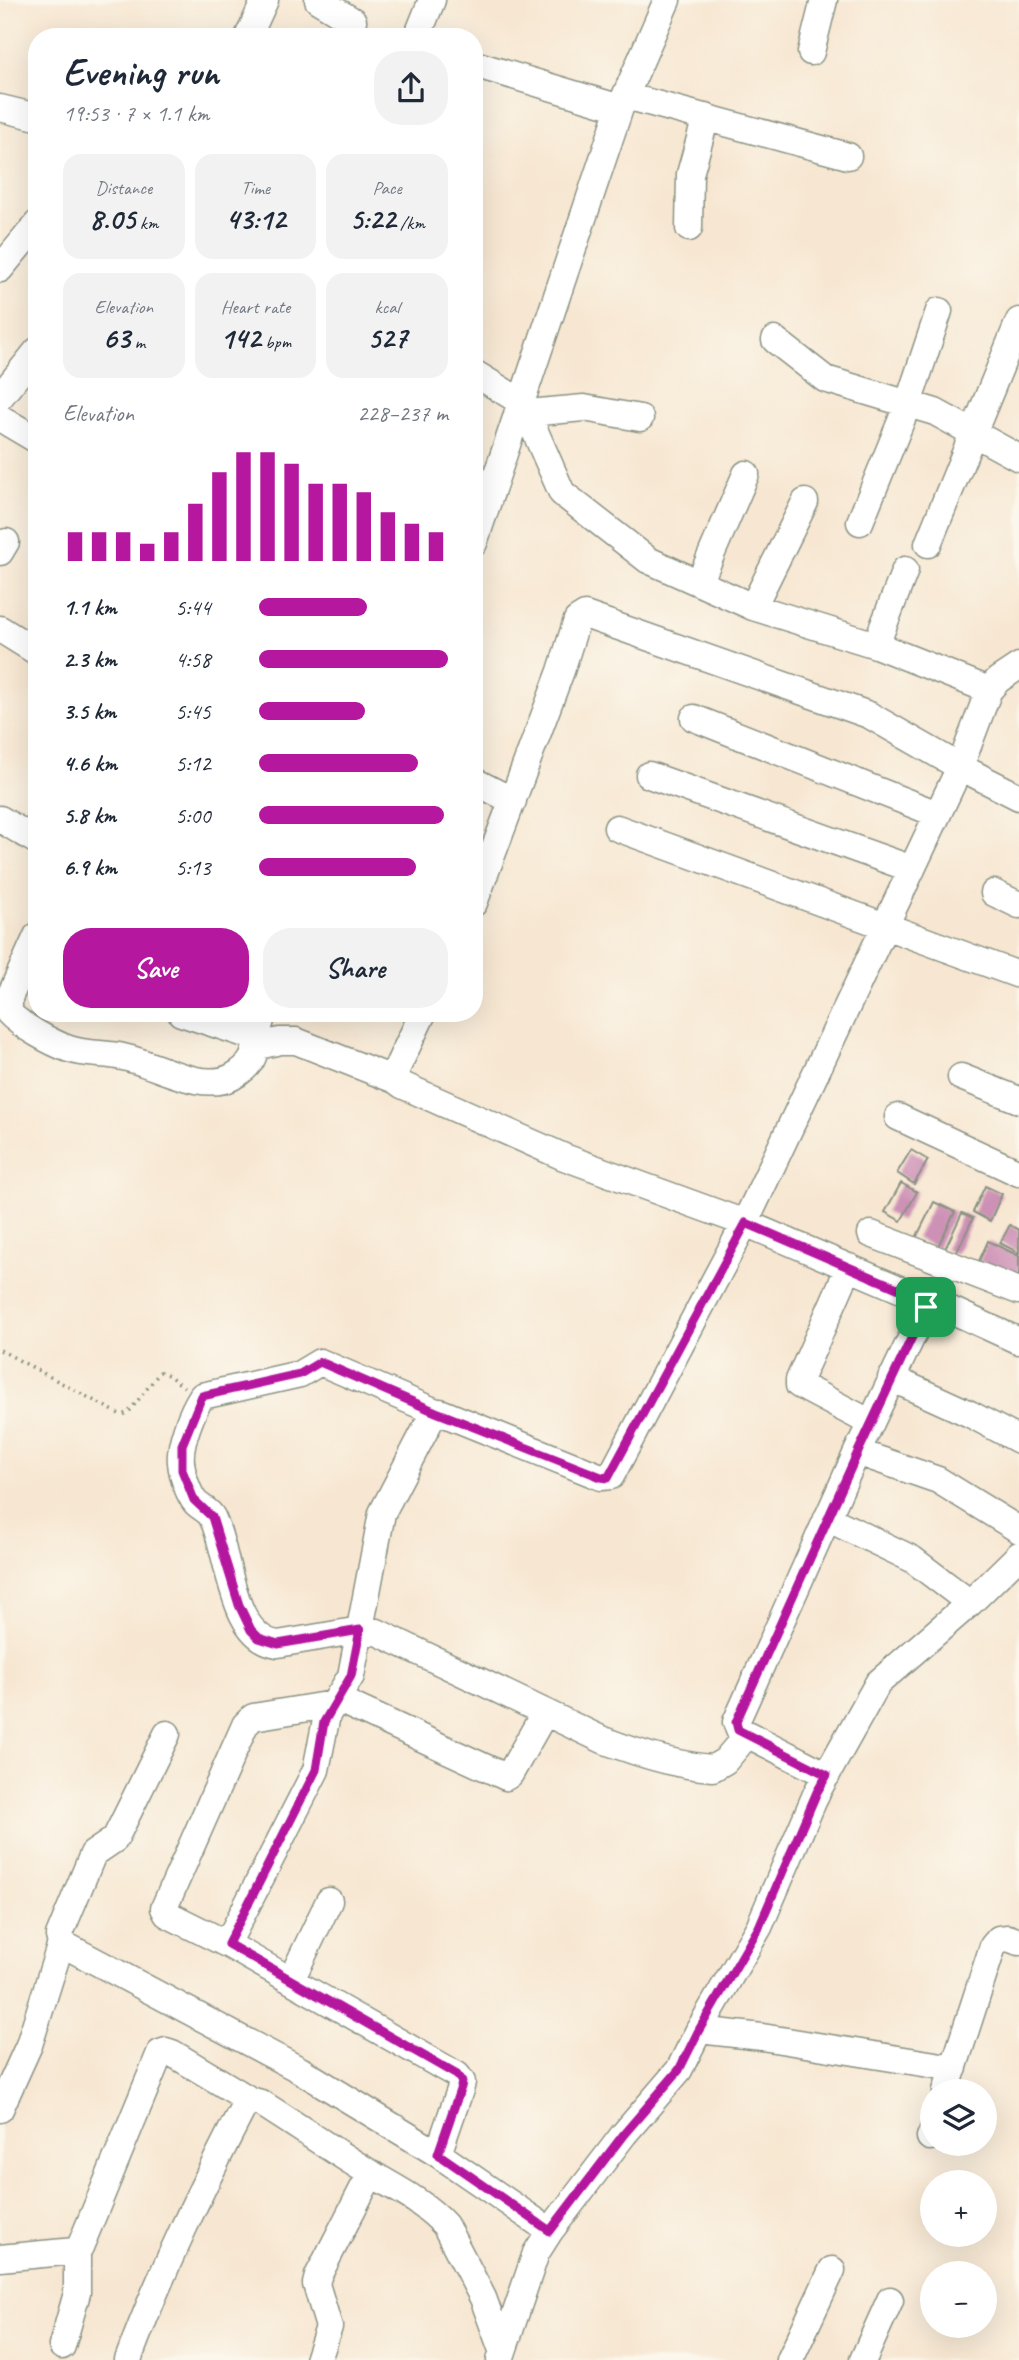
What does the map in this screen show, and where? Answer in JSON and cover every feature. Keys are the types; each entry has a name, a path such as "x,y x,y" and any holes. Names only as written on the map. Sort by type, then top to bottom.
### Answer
{"street":[{"path":"252,28 265,0"},
{"path":"318,0 353,21"},
{"path":"421,28 432,0"},
{"path":"483,494 522,410 623,102 667,0"},
{"path":"811,52 824,0"},
{"path":"483,66 623,102 706,117 848,156"},
{"path":"0,108 28,115"},
{"path":"689,228 690,174 706,117"},
{"path":"0,269 28,235"},
{"path":"860,522 908,404 939,311"},
{"path":"928,544 1019,321"},
{"path":"775,340 825,379 935,412 1019,458"},
{"path":"0,397 28,362"},
{"path":"483,380 522,410 567,498 648,560 753,607 876,645 989,690"},
{"path":"522,410 584,408 640,418"},
{"path":"0,418 28,435"},
{"path":"699,583 746,474"},
{"path":"753,607 805,502"},
{"path":"876,645 905,570"},
{"path":"483,879 577,620 585,615 869,715 1019,797"},
{"path":"0,629 28,646"},
{"path":"747,1735 725,1761 713,1768 707,1768 634,1752 382,1634 360,1630 278,1644 259,1638 251,1630 239,1605 212,1517 194,1500 182,1470 181,1451 199,1400 205,1394 300,1374 320,1362 436,1412 601,1477 611,1476 746,1223 960,767 989,690 998,680 1019,666"},
{"path":"694,718 937,814"},
{"path":"649,775 912,869"},
{"path":"483,786 513,801"},
{"path":"0,819 28,836"},
{"path":"617,828 1019,975"},
{"path":"994,893 1019,905"},
{"path":"28,956 5,1011 43,1037 69,1049 124,1057 211,1082 230,1078 244,1069 250,1062 259,1033"},
{"path":"216,1022 280,1041 296,1041 396,1080 564,1157 746,1223 1019,1341"},
{"path":"396,1080 396,1070 419,1022"},
{"path":"961,1077 1019,1100"},
{"path":"898,1117 1019,1172"},
{"path":"871,1234 1019,1291"},
{"path":"849,1267 799,1385 871,1423"},
{"path":"827,1775 738,1730 736,1722 891,1378 926,1307 932,1303"},
{"path":"891,1378 1019,1440"},
{"path":"228,1944 316,1770 324,1722 351,1676 382,1513 436,1412"},
{"path":"858,1452 938,1480 1019,1530"},
{"path":"827,1518 912,1559 970,1603"},
{"path":"501,2355 536,2253 624,2134 679,2070 759,1927 817,1792 878,1683 970,1603 1019,1555"},
{"path":"438,2154 461,2087 460,2078 228,1944 167,1914 164,1908 242,1729 253,1717 335,1702 506,1777 545,1712"},
{"path":"0,2109 29,2045 61,1943 59,1936 93,1854 115,1839 167,1734"},
{"path":"291,1980 329,1900"},
{"path":"699,2030 762,2037 950,2079 993,1946 999,1939 1007,1938 1019,1942"},
{"path":"61,1943 300,2070 438,2154 550,2231"},
{"path":"62,2346 77,2293 77,2249 160,2053 166,2051 250,2100 261,2103 413,2198 445,2225 483,2298 501,2355"},
{"path":"128,2360 194,2202 246,2102 250,2100"},
{"path":"318,2360 329,2327 316,2284 318,2276 371,2174"},
{"path":"0,2258 77,2249"},
{"path":"790,2360 832,2270"},
{"path":"863,2360 890,2300"}],"path":[{"path":"0,1350 121,1415 128,1413 160,1372 168,1375 199,1400"}],"building":[{"path":"911,1150 928,1160 914,1184 897,1173"},
{"path":"901,1183 917,1192 901,1221 885,1212"},
{"path":"985,1186 1002,1194 990,1221 973,1212"},
{"path":"934,1202 955,1212 937,1248 916,1238"},
{"path":"962,1213 973,1218 956,1254 945,1249"},
{"path":"1010,1225 1019,1230 1019,1253 1000,1243"},
{"path":"988,1241 1019,1256 1019,1280 979,1261"}],"route":[{"path":"746,1223 932,1303 926,1307 891,1378 736,1722 738,1730 827,1775 817,1792 759,1927 679,2070 624,2134 550,2231 438,2154 461,2087 462,2082 457,2075 228,1944 316,1770 324,1722 351,1676 360,1630 278,1644 259,1638 246,1623 212,1517 194,1500 182,1470 181,1451 199,1400 205,1394 300,1374 320,1362 436,1412 608,1478 746,1223"}]}
